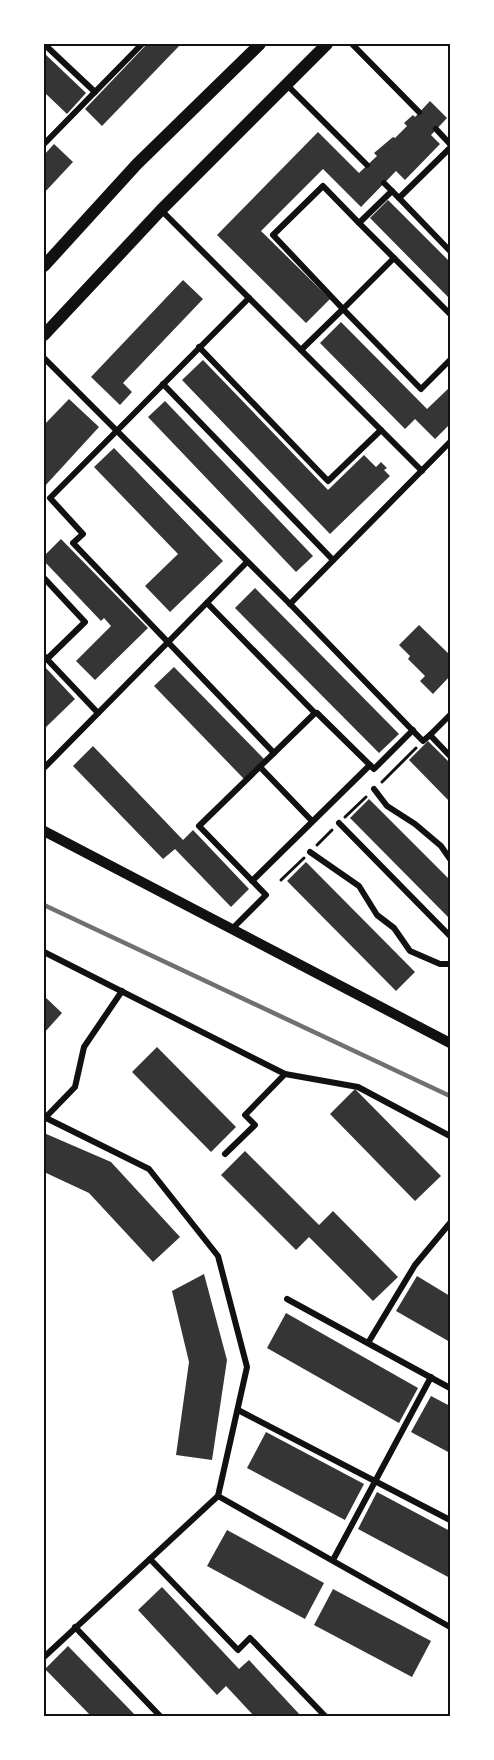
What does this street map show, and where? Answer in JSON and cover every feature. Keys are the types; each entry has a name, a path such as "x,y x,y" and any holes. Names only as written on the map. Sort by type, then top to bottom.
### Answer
{"main road":[{"path":"44,335 161,210 327,44"},
{"path":"44,266 137,164 256,45"}],"street":[{"path":"44,44 95,92"},
{"path":"352,44 419,112"},
{"path":"44,144 137,45"},
{"path":"287,84 367,165"},
{"path":"399,198 450,146 436,129"},
{"path":"384,183 450,251"},
{"path":"450,314 323,186 273,235 421,389 450,360"},
{"path":"359,223 392,190"},
{"path":"161,210 422,471"},
{"path":"301,350 394,258"},
{"path":"249,298 50,498 84,534 73,543 274,753"},
{"path":"199,347 328,481 381,430"},
{"path":"44,358 290,604 423,741 450,715"},
{"path":"163,384 333,560"},
{"path":"290,604 450,442"},
{"path":"44,768 247,562"},
{"path":"44,578 85,622 45,657 98,713"},
{"path":"207,603 315,713 199,826 266,895 232,929"},
{"path":"317,713 374,769 413,730"},
{"path":"430,735 450,756"},
{"path":"252,881 370,765"},
{"path":"260,767 312,821"},
{"path":"374,789 387,806 415,824 441,846 450,859"},
{"path":"339,824 450,936"},
{"path":"44,831 450,1042"},
{"path":"310,852 359,886 376,915 394,928 410,951 440,964 450,964"},
{"path":"44,952 285,1074 358,1087 450,1136"},
{"path":"44,1657 219,1496 247,1367 218,1256 149,1169 44,1118 75,1087 84,1047 122,991"},
{"path":"225,1154 255,1125 244,1115 285,1074"},
{"path":"368,1343 416,1265 450,1223"},
{"path":"287,1299 450,1388"},
{"path":"333,1560 431,1377"},
{"path":"238,1410 450,1520"},
{"path":"219,1496 450,1627"},
{"path":"150,1559 238,1650 250,1638 325,1716"},
{"path":"75,1628 160,1716"}],"path":[{"path":"281,880 423,741"}],"building":[{"path":"147,44 181,44 102,126 85,109"},
{"path":"44,53 86,93 67,114 44,92"},
{"path":"430,101 447,118 431,135 440,144 405,180 396,171 361,207 323,169 261,231 330,299 306,323 217,235 318,132 359,173 377,156 374,153 393,137 395,138 407,126 404,123 413,115 415,117"},
{"path":"54,144 73,162 44,193 44,155"},
{"path":"388,200 450,262 450,299 370,218"},
{"path":"183,280 203,299 123,383 132,392 120,405 91,377"},
{"path":"341,322 427,409 450,387 450,424 435,439 415,419 405,429 320,343"},
{"path":"203,360 328,490 364,455 376,467 381,462 387,468 384,470 390,476 330,534 182,380"},
{"path":"69,399 99,427 44,487 44,425"},
{"path":"165,401 313,556 296,572 148,417"},
{"path":"114,448 223,561 170,612 145,586 178,554 94,467"},
{"path":"61,539 148,628 95,680 76,661 111,626 104,618 101,621 44,561 44,556"},
{"path":"255,588 399,734 379,753 235,608"},
{"path":"419,625 450,655 450,676 433,694 420,681 425,676 408,659 410,656 399,645"},
{"path":"44,666 75,699 44,729"},
{"path":"174,667 265,760 245,780 154,686"},
{"path":"428,741 450,763 450,802 409,760"},
{"path":"93,746 183,840 193,830 249,889 231,907 175,849 163,859 73,766"},
{"path":"369,799 450,880 450,919 350,818"},
{"path":"306,862 415,972 396,991 287,881"},
{"path":"44,996 62,1013 44,1033"},
{"path":"157,1047 236,1127 211,1152 132,1072"},
{"path":"355,1089 441,1176 415,1201 330,1114"},
{"path":"44,1133 111,1162 180,1237 153,1262 89,1193 44,1172"},
{"path":"245,1151 319,1225 333,1211 398,1277 373,1301 309,1237 296,1250 221,1175"},
{"path":"204,1274 227,1360 212,1460 176,1455 189,1362 172,1291"},
{"path":"417,1276 450,1296 450,1342 396,1311"},
{"path":"286,1313 418,1388 399,1423 267,1348"},
{"path":"431,1396 450,1406 450,1453 411,1432"},
{"path":"266,1432 364,1484 345,1520 247,1468"},
{"path":"377,1492 450,1531 450,1578 358,1529"},
{"path":"227,1530 324,1583 305,1619 207,1566"},
{"path":"162,1587 239,1669 249,1660 301,1716 254,1716 226,1686 217,1695 138,1610"},
{"path":"333,1589 431,1641 412,1677 314,1625"},
{"path":"68,1646 136,1716 91,1716 45,1669"}],"railway":[{"path":"44,905 450,1096"}]}
